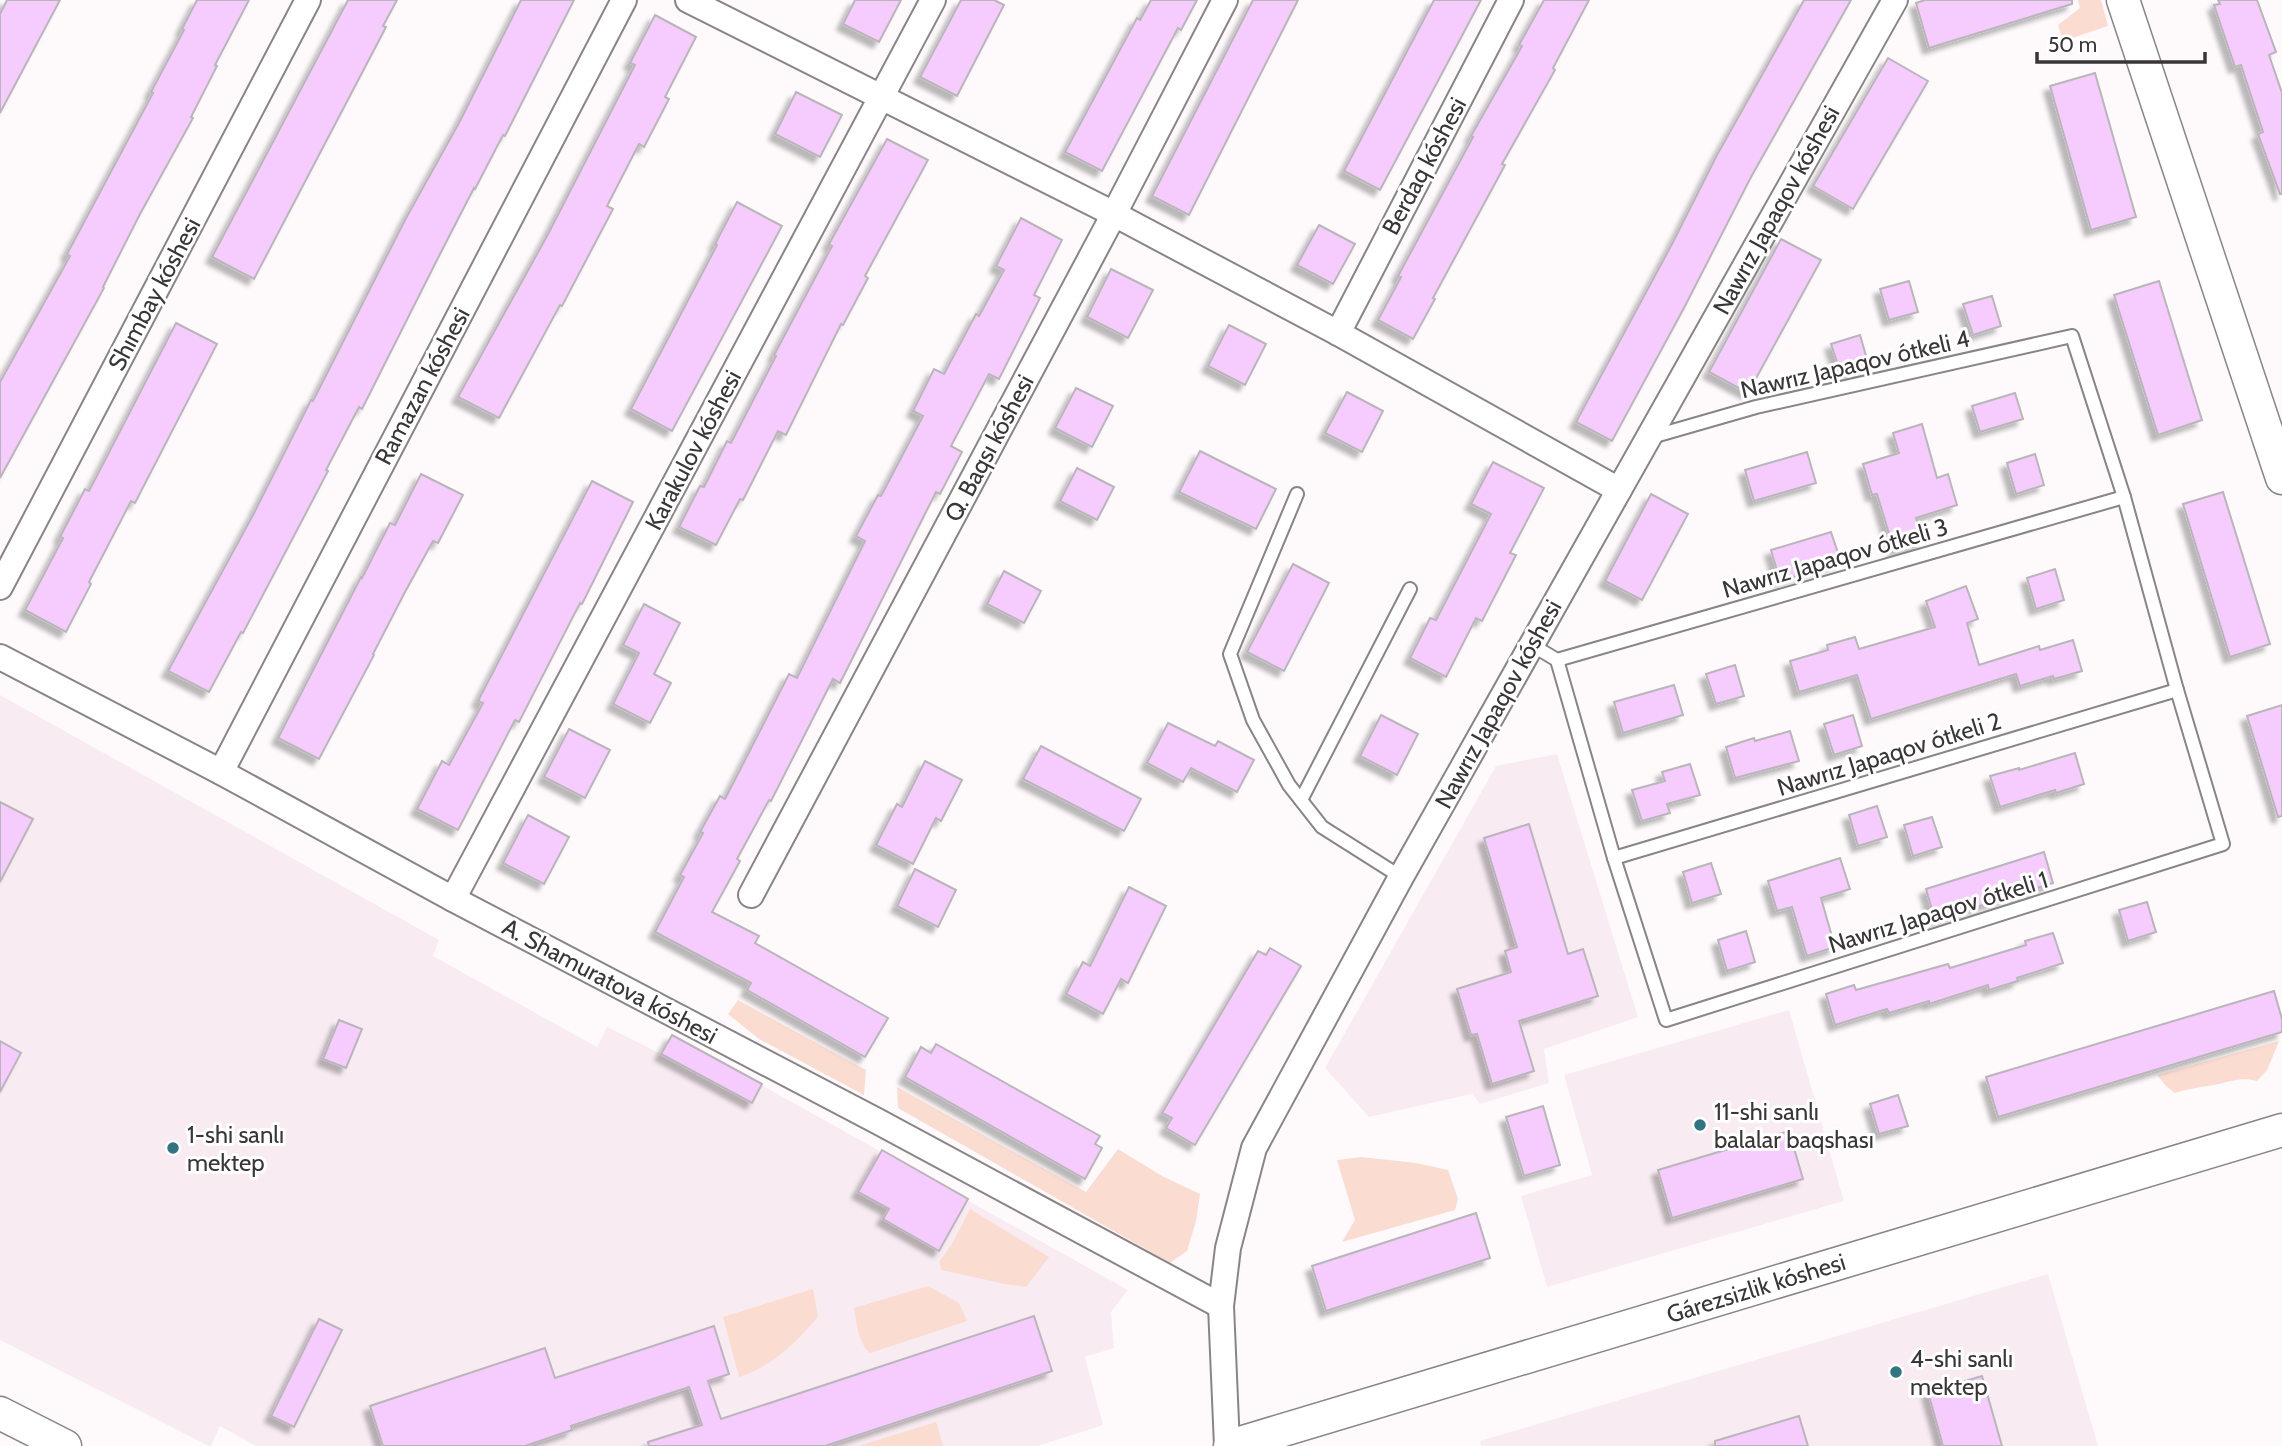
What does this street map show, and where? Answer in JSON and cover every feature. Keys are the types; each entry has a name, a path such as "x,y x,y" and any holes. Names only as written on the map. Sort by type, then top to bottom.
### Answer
{"street":[{"name":"Shımbay kóshesi","path":"0,587 308,0"},
{"name":"Ramazan kóshesi","path":"221,772 624,0"},
{"path":"688,0 1114,214 1338,333 1619,490"},
{"name":"Karakulov kóshesi","path":"453,899 933,0"},
{"name":"Q. Baqsı kóshesi","path":"751,895 1225,0"},
{"name":"Berdaq kóshesi","path":"1338,333 1511,0"},
{"name":"Nawrız Japaqov kóshesi","path":"1229,1446 1221,1306 1228,1248 1255,1148 1401,877 1895,0"},
{"path":"2123,0 2282,478"},
{"name":"A. Shamuratova kóshesi","path":"0,657 221,772 453,899 865,1114 1221,1306"},
{"name":"Gárezsizlik kóshesi","path":"1229,1446 2282,1130"},
{"path":"0,1413 65,1446"}],"lane":[{"name":"Nawrız Japaqov ótkeli 4","path":"1648,439 1756,407 2072,337 2124,497"},
{"path":"1297,494 1230,654 1253,720 1289,785 1322,827 1401,877"},
{"name":"Nawrız Japaqov ótkeli 3","path":"1557,660 2124,497"},
{"path":"2124,497 2177,690"},
{"path":"1301,800 1410,589"},
{"path":"1532,645 1557,660 1614,858"},
{"name":"Nawrız Japaqov ótkeli 1","path":"1614,858 1666,1020 2222,844 2177,690"},
{"name":"Nawrız Japaqov ótkeli 2","path":"1614,858 2177,690"}],"shaded area":[{"path":"2078,0 2101,0 2108,26 2063,41 2058,25 2080,8"},
{"path":"0,695 439,940 433,956 597,1047 607,1027 661,1054 672,1035 1128,1290 1111,1312 1114,1348 1085,1357 1103,1425 1038,1446 256,1446 220,1426 209,1446 0,1340"},
{"path":"1557,754 1638,1017 1544,1049 1549,1083 1480,1104 1472,1094 1369,1117 1325,1068 1496,766"},
{"path":"738,1000 866,1070 864,1095 759,1039 728,1014"},
{"name":"11-shi sanlı balalar baqshası","path":"1789,1010 1844,1201 1547,1287 1521,1196 1592,1175 1564,1075"},
{"path":"2279,1041 2267,1070 2257,1081 2238,1080 2175,1093 2157,1075"},
{"path":"897,1087 1086,1192 1118,1149 1162,1176 1200,1194 1196,1221 1187,1251 1170,1263 898,1108"},
{"path":"1361,1157 1416,1163 1448,1170 1458,1199 1455,1210 1342,1242 1355,1220 1337,1160"},
{"path":"970,1209 1049,1257 1026,1287 942,1270 939,1262 952,1244"},
{"name":"4-shi sanlı mektep","path":"2048,1274 2098,1446 1481,1446 1480,1441"},
{"path":"928,1286 959,1303 967,1321 870,1353 860,1338 854,1308"},
{"path":"813,1289 818,1317 792,1345 773,1360 739,1377 723,1317"},
{"path":"936,1422 943,1446 858,1446"}],"building":[{"path":"7,0 60,0 0,113 0,14"},
{"path":"197,0 249,0 215,65 217,66 191,117 193,118 0,478 0,382 70,256 67,254 153,93 151,92"},
{"path":"348,0 397,0 383,26 386,27 254,279 212,257"},
{"path":"521,0 574,0 505,136 503,135 474,188 362,409 359,407 243,633 241,632 209,692 168,671 253,515 311,400 313,401"},
{"path":"855,0 901,0 879,42 843,24"},
{"path":"961,0 994,0 1004,5 957,96 920,77"},
{"path":"1151,0 1197,0 1181,30 1178,28 1102,171 1065,152 1137,18 1140,20"},
{"path":"1253,0 1298,0 1189,215 1152,196"},
{"path":"1434,0 1481,0 1380,190 1344,171"},
{"path":"1544,0 1589,0 1413,339 1378,320 1401,277 1398,276"},
{"path":"1804,0 1851,0 1751,177 1612,441 1576,422 1717,155"},
{"path":"1925,0 2072,0 2072,4 1929,48 1916,3"},
{"path":"2218,0 2257,0 2276,52 2269,55 2282,93 2282,194 2258,134 2263,132 2241,65 2235,67 2214,5 2220,4"},
{"path":"655,15 696,37 665,97 669,99 644,147 639,144 607,206 613,209 499,418 458,397 547,236 635,65 630,63"},
{"path":"1888,58 1928,81 1853,209 1813,186"},
{"path":"2095,73 2136,217 2091,230 2050,86"},
{"path":"796,92 842,115 820,157 775,134"},
{"path":"887,139 928,160 865,276 868,278 843,325 841,324 786,435 778,431 743,500 740,499 716,545 679,527 700,486 704,487 727,441 731,443 832,246 829,244"},
{"path":"737,202 782,226 672,431 631,409"},
{"path":"1021,218 1062,240 1034,295 1040,298 999,379 989,374 951,446 962,452 940,494 936,492 840,683 833,679 771,801 769,800 737,859 740,861 712,912 759,936 755,943 888,1018 865,1057 747,990 751,983 655,932 684,877 680,875 703,833 700,832 720,796 725,799 789,674 797,678 865,541 856,536 878,495 881,496 923,416 913,411 934,369 944,374 976,314 979,316 1004,270 996,266"},
{"path":"1319,225 1355,244 1333,284 1297,265"},
{"path":"1781,239 1821,260 1748,393 1709,372"},
{"path":"1111,269 1153,290 1128,338 1087,317"},
{"path":"1909,281 1918,312 1889,320 1880,289"},
{"path":"2159,281 2202,420 2158,435 2114,295"},
{"path":"1992,296 2001,326 1973,335 1963,304"},
{"path":"176,323 217,344 135,503 131,501 66,632 25,610 85,489 89,491"},
{"path":"1229,325 1266,344 1245,385 1208,366"},
{"path":"1860,335 1869,366 1841,374 1831,344"},
{"path":"1076,388 1113,406 1092,447 1055,428"},
{"path":"1347,392 1383,411 1362,452 1325,433"},
{"path":"2015,393 2023,419 1980,432 1972,406"},
{"path":"1922,424 1937,478 1948,474 1957,505 1916,518 1923,541 1894,550 1877,494 1872,495 1863,464 1899,453 1893,433"},
{"path":"1200,451 1276,489 1256,529 1179,492"},
{"path":"1807,452 1816,483 1754,501 1745,470"},
{"path":"2035,454 2044,485 2016,494 2007,463"},
{"path":"1493,462 1544,488 1510,553 1516,555 1482,621 1476,618 1446,677 1410,658 1430,618 1436,620 1491,514 1471,504"},
{"path":"1077,468 1114,487 1097,520 1060,501"},
{"path":"421,474 463,495 438,543 433,541 405,592 319,759 278,738 390,523 395,525"},
{"path":"592,481 633,502 582,604 580,603 519,722 515,720 458,830 417,809 442,761 449,765 483,703 478,701"},
{"path":"2223,492 2270,644 2230,657 2183,504"},
{"path":"1651,494 1688,514 1642,600 1605,581"},
{"path":"1831,532 1841,562 1780,581 1771,550"},
{"path":"1293,564 1329,583 1284,671 1247,652"},
{"path":"2055,569 2064,600 2036,609 2027,578"},
{"path":"1004,571 1041,591 1024,623 987,604"},
{"path":"1966,586 1978,619 1967,623 1979,665 2039,646 2040,650 2073,640 2082,671 2020,686 2016,674 1871,719 1857,675 1799,692 1790,661 1828,650 1827,645 1855,637 1859,649 1935,627 1926,601"},
{"path":"644,604 680,623 654,674 671,683 650,723 613,704 639,653 623,645"},
{"path":"1735,665 1744,696 1716,704 1706,674"},
{"path":"1674,685 1683,715 1623,733 1614,702"},
{"path":"2282,705 2282,816 2278,817 2247,716"},
{"path":"1381,715 1418,734 1397,775 1360,756"},
{"path":"1853,715 1862,746 1834,755 1824,724"},
{"path":"1168,723 1215,746 1218,741 1254,760 1237,792 1191,768 1183,782 1147,763"},
{"path":"569,729 610,750 585,798 544,777"},
{"path":"1790,731 1799,761 1735,778 1726,747"},
{"path":"1041,746 1141,799 1124,831 1023,779"},
{"path":"2075,753 2084,784 2000,807 1990,776"},
{"path":"925,761 962,780 941,821 936,818 913,864 876,845 897,804 902,807"},
{"path":"1690,764 1700,795 1667,804 1670,813 1642,821 1632,790 1665,781 1662,772"},
{"path":"0,802 33,819 0,882"},
{"path":"1877,806 1887,837 1858,846 1849,815"},
{"path":"528,815 569,837 544,884 503,863"},
{"path":"1932,817 1942,847 1913,856 1904,825"},
{"path":"1529,824 1568,954 1583,949 1598,996 1519,1021 1534,1071 1492,1084 1477,1034 1471,1035 1457,989 1511,972 1505,951 1517,947 1484,838"},
{"path":"2044,852 2053,883 1935,920 1926,889"},
{"path":"1840,858 1850,889 1821,898 1835,947 1807,956 1792,907 1777,911 1768,881"},
{"path":"1711,863 1721,894 1692,903 1683,872"},
{"path":"915,869 956,890 938,927 897,906"},
{"path":"1129,887 1166,906 1128,983 1121,979 1103,1014 1066,994 1083,962 1090,966"},
{"path":"2147,902 2156,932 2128,941 2119,910"},
{"path":"1746,931 1755,962 1727,971 1718,940"},
{"path":"2053,933 2063,963 1989,990 1988,985 1929,1004 1929,1001 1889,1013 1887,1009 1835,1025 1826,994 1854,985 1856,990 1948,964 1950,968 2026,945 2025,941"},
{"path":"1270,948 1301,966 1195,1145 1166,1128 1172,1118 1162,1113 1258,951 1266,955"},
{"path":"2274,991 2282,1019 2282,1032 1998,1117 1986,1077"},
{"path":"339,1020 362,1029 346,1068 323,1059"},
{"path":"672,1035 762,1084 752,1103 661,1054"},
{"path":"0,1041 21,1053 0,1092"},
{"path":"936,1044 1100,1136 1095,1144 1102,1148 1085,1179 905,1077 921,1047 931,1053"},
{"path":"1898,1095 1908,1126 1879,1134 1870,1104"},
{"path":"1543,1106 1560,1165 1524,1176 1506,1117"},
{"path":"1789,1131 1803,1179 1672,1218 1658,1170"},
{"path":"882,1150 968,1199 939,1251 883,1219 889,1209 858,1192"},
{"path":"1476,1213 1490,1258 1326,1311 1312,1266"},
{"path":"1034,1316 1052,1371 825,1446 649,1446 648,1442 702,1425 689,1387 571,1426 572,1430 525,1446 383,1446 370,1406 545,1348 555,1378 714,1326 729,1374 708,1381 721,1419"},
{"path":"319,1319 342,1330 294,1427 271,1416"},
{"path":"1982,1376 2002,1446 1943,1446 1928,1392"},
{"path":"1799,1416 1808,1446 1715,1446 1715,1441"}],"place":[{"name":"11-shi sanlı balalar baqshası","path":"1700,1125"},
{"name":"1-shi sanlı mektep","path":"173,1148"},
{"name":"4-shi sanlı mektep","path":"1896,1372"}]}
